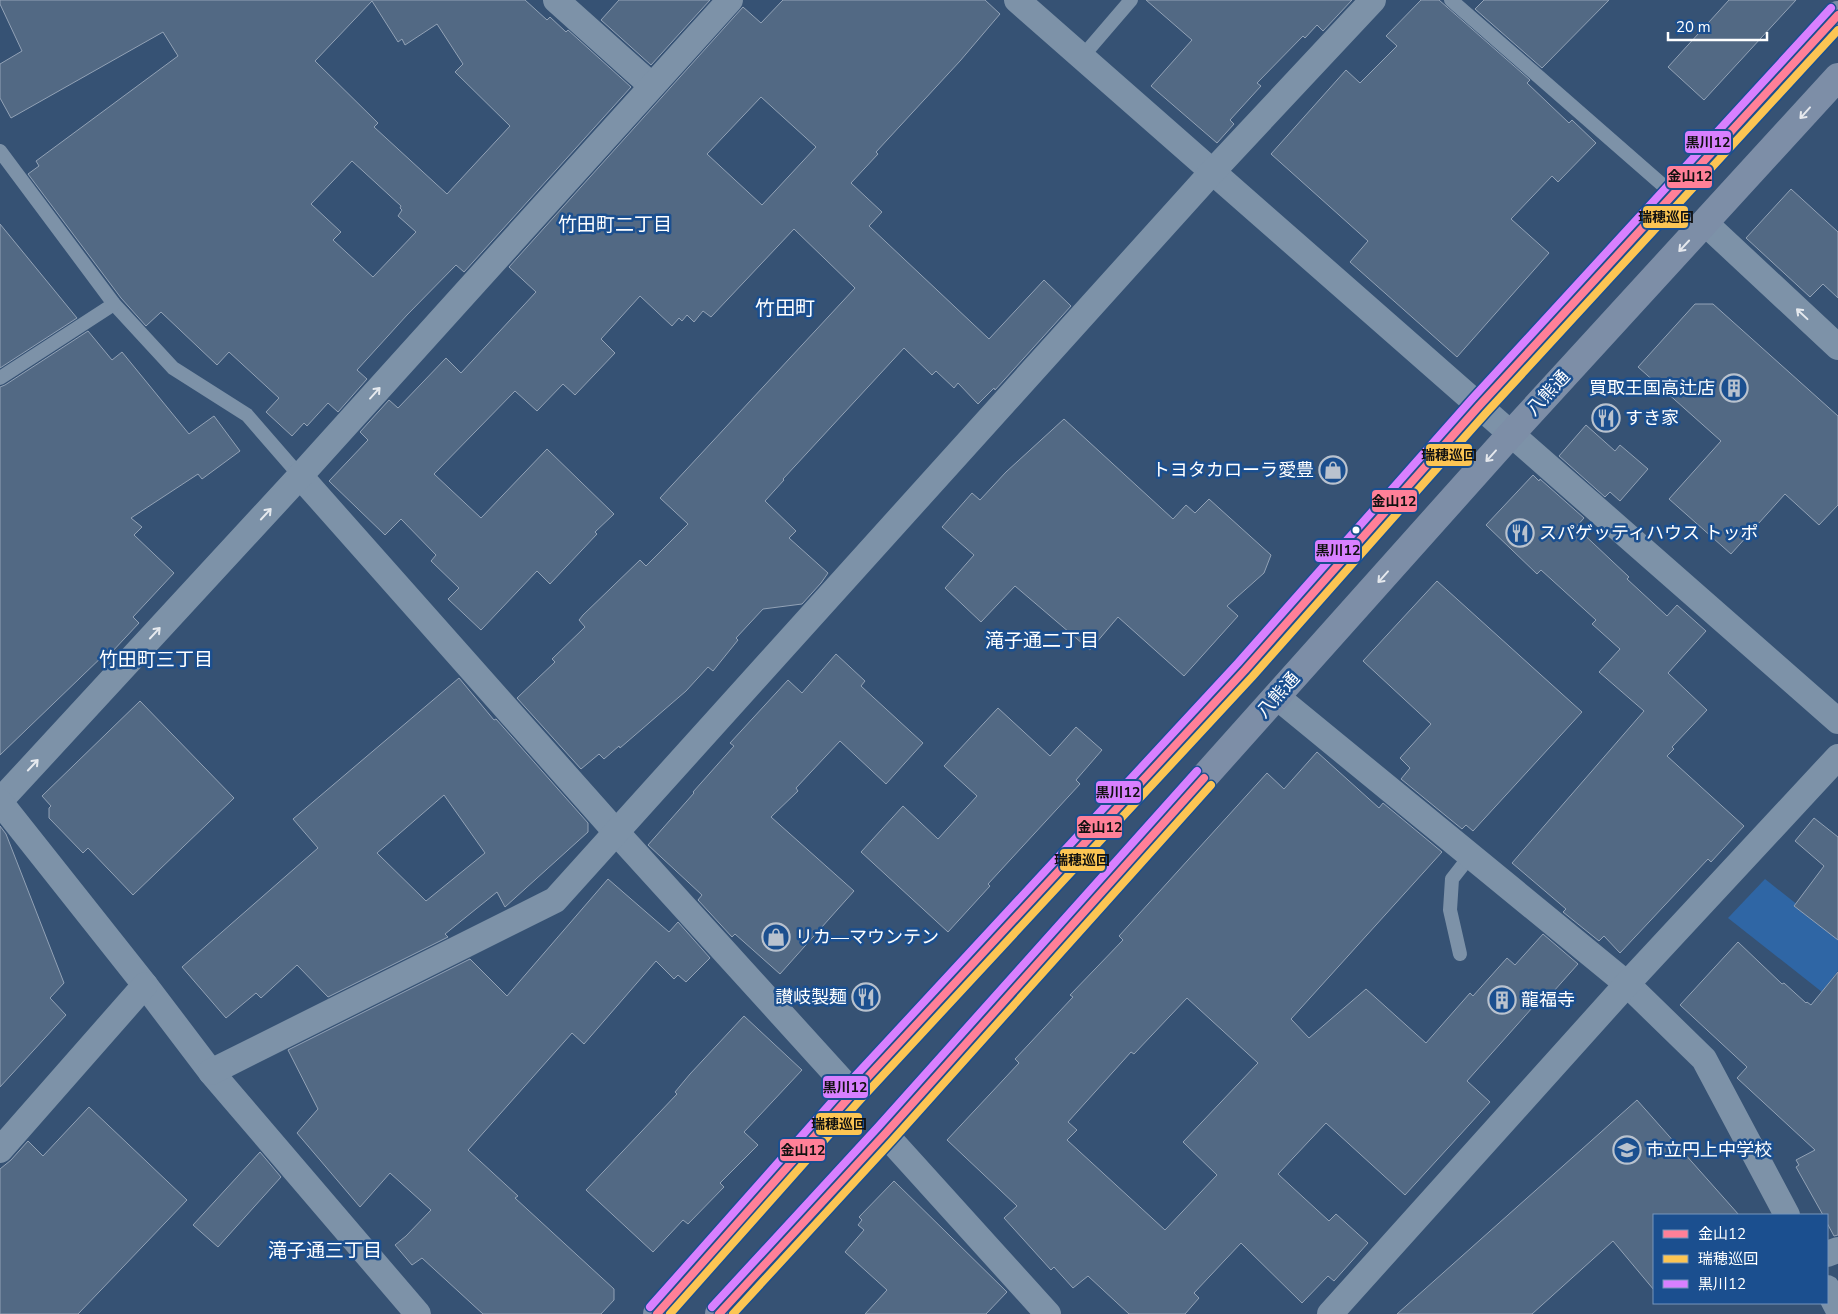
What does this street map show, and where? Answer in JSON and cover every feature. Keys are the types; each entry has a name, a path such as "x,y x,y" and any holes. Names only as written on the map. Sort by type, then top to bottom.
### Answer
{"main road":[{"path":"657,1314 853,1093 1245,670 1479,406 1838,15"},
{"name":"八熊通","path":"719,1314 885,1134 1511,434 1838,77"}],"street":[{"path":"556,0 652,86"},
{"path":"418,1314 211,1072 146,985 0,802 300,476 730,0"},
{"path":"1017,0 1838,721"},
{"path":"211,1072 555,900 1213,172 1373,0"},
{"path":"1705,224 1838,347"},
{"path":"300,476 616,832 853,1093"},
{"path":"1277,697 1627,984 1704,1059 1787,1214"},
{"path":"1330,1314 1627,984 1838,756"},
{"path":"0,1150 146,985"},
{"path":"885,1134 1048,1314"},
{"path":"1828,1290 1838,1309"}],"lane":[{"path":"1082,57 1131,0"},
{"path":"1451,0 1674,195"},
{"path":"0,151 114,304 174,368 247,415 300,476"},
{"path":"0,378 114,304"},
{"path":"1460,954 1450,910 1452,879 1470,856"}],"shaded area":[{"path":"1765,879 1838,937 1838,971 1822,992 1728,918"}],"building":[{"path":"0,0 525,0 547,20 550,17 566,32 568,30 631,87 464,272 456,265 357,370 367,379 338,412 328,403 307,426 304,423 292,436 266,412 279,398 229,352 217,365 161,312 146,326 121,298 28,174 39,166 36,161 178,56 163,32 11,118 0,98 0,64 22,51 0,4","holes":["372,1 398,42 402,39 405,45 437,24 463,64 455,72 510,126 447,194 374,127 378,123 315,61","352,161 401,206 402,210 398,216 416,232 373,277 333,240 341,232 311,204"]},
{"path":"619,0 710,0 651,65 601,20"},
{"path":"783,0 985,0 1000,14 960,61 876,152 878,154 851,183 882,212 869,226 989,339 1044,280 1071,306 995,390 994,388 978,404 958,383 954,388 936,371 932,375 904,348 765,501 796,531 789,538 828,573 821,583 802,604 763,609 736,638 738,640 713,671 708,667 686,691 620,748 619,746 604,759 599,754 581,769 517,698 555,662 552,659 585,627 579,620 583,615 640,560 646,566 688,524 660,498 855,288 794,229 711,317 703,311 694,322 687,315 682,321 679,318 672,326 640,296 601,339 615,353 575,395 563,384 537,411 515,391 434,474 481,518 547,449 614,514 595,532 597,534 550,584 537,571 481,630 448,599 459,588 431,561 436,555 401,519 385,535 329,481 368,440 360,432 389,400 398,408 446,358 461,373 536,292 509,267 743,7 761,23","holes":["761,97 816,147 762,205 707,154"]},
{"path":"1146,0 1352,0 1323,31 1317,25 1305,38 1303,36 1257,83 1261,86 1230,120 1234,124 1217,143 1151,86 1192,40"},
{"path":"1421,0 1439,0 1530,80 1527,83 1569,123 1572,120 1596,143 1558,182 1552,176 1511,219 1549,253 1457,357 1350,262 1368,241 1271,154 1346,70 1360,83 1397,46 1386,36"},
{"path":"1484,0 1609,0 1542,68 1475,9"},
{"path":"1729,0 1796,0 1704,100 1668,67"},
{"path":"1791,189 1838,232 1838,298 1823,284 1810,297 1746,238"},
{"path":"0,224 77,318 0,368"},
{"path":"1695,304 1713,304 1838,416 1838,505 1819,525 1785,494 1731,554 1669,499 1721,441 1638,367"},
{"path":"88,331 112,360 122,352 189,434 214,416 240,451 202,479 198,474 131,518 142,527 134,535 174,573 133,617 139,623 111,653 108,651 0,755 0,387"},
{"path":"1064,419 1173,519 1186,505 1195,513 1209,499 1271,555 1264,573 1227,606 1238,616 1184,676 1118,617 1090,650 1015,586 981,622 945,588 974,555 942,527 972,493 980,500 1006,472"},
{"path":"1586,425 1615,451 1620,445 1648,469 1620,501 1610,492 1605,497 1559,456"},
{"path":"1533,475 1584,518 1576,527 1629,577 1627,579 1667,616 1677,605 1706,631 1668,673 1707,710 1672,747 1674,749 1667,756 1744,826 1711,862 1708,859 1620,953 1604,936 1599,941 1563,912 1566,909 1512,863 1644,711 1599,672 1620,649 1592,624 1596,620 1541,570 1537,574 1486,525"},
{"path":"1437,581 1582,712 1473,831 1466,825 1462,829 1401,779 1410,768 1400,758 1431,724 1363,661"},
{"path":"836,654 865,681 861,686 923,743 886,784 840,741 796,788 798,791 771,817 854,891 780,974 735,934 732,937 698,900 702,895 648,845 734,746 730,743 788,680 802,693"},
{"path":"459,678 494,720 496,719 588,823 588,832 505,907 497,892 445,934 448,937 328,997 297,965 261,998 256,993 226,1018 182,967 318,848 293,819","holes":["444,795 485,853 426,901 377,853"]},
{"path":"140,701 234,798 133,895 88,848 83,853 49,818 49,808 51,806 42,796"},
{"path":"998,708 1050,756 1076,727 1102,750 1076,780 1080,784 988,884 990,886 948,932 861,852 903,806 938,839 977,796 944,766"},
{"path":"1317,752 1379,808 1383,803 1442,852 1291,1019 1309,1038 1366,989 1426,1043 1470,993 1473,996 1507,958 1515,965 1543,934 1578,964 1545,1001 1541,998 1467,1081 1490,1102 1405,1195 1326,1123 1278,1174 1329,1221 1336,1214 1368,1243 1334,1281 1328,1276 1302,1303 1241,1243 1194,1293 1199,1298 1185,1314 1129,1314 1088,1276 1073,1288 1054,1267 1051,1270 1004,1218 1017,1206 947,1140 1019,1063 1015,1059 1073,997 1070,995 1123,940 1119,936 1267,773 1284,789","holes":["1187,998 1258,1063 1183,1142 1217,1175 1165,1230 1067,1140 1077,1130 1068,1122 1131,1052 1134,1054"]},
{"path":"1814,818 1838,837 1838,940 1794,906 1824,866 1795,841"},
{"path":"0,826 6,834 64,983 50,998 66,1015 0,1087"},
{"path":"608,879 669,932 678,922 710,958 686,982 678,975 674,979 656,961 584,1044 572,1033 468,1150 518,1196 515,1198 614,1289 614,1300 601,1314 483,1314 422,1258 412,1265 395,1245 431,1210 390,1173 360,1207 297,1133 318,1109 288,1050 470,959 507,996"},
{"path":"1738,942 1782,984 1784,983 1806,1003 1811,1005 1838,972 1838,1235 1834,1236 1828,1225 1828,1214 1822,1214 1796,1167 1799,1165 1796,1160 1815,1150 1737,1078 1747,1067 1680,1005"},
{"path":"744,1016 802,1070 744,1132 758,1145 720,1183 724,1187 688,1224 683,1220 653,1252 586,1190 677,1094 675,1092 690,1074"},
{"path":"1637,1100 1738,1214 1653,1214 1653,1289 1613,1241 1532,1314 1397,1314"},
{"path":"89,1107 187,1200 78,1314 0,1314 0,1169 28,1141 43,1156"},
{"path":"260,1152 281,1177 218,1247 193,1225"},
{"path":"894,1181 1007,1292 986,1314 865,1314 887,1290 845,1252 864,1230 858,1225 862,1220 859,1217"}],"transit line":[{"name":"黒川12","path":"650,1307 846,1086 1238,663 1472,399 1831,8"},
{"name":"金山12","path":"657,1314 853,1093 1245,670 1479,406 1838,15"},
{"name":"瑞穂巡回","path":"670,1314 860,1100 1252,677 1486,413 1838,30"},
{"name":"黒川12","path":"712,1307 878,1127 1197,771"},
{"name":"金山12","path":"719,1314 885,1134 1204,778"},
{"name":"瑞穂巡回","path":"733,1314 892,1141 1211,785"}],"place":[{"name":"買取王国高辻店","path":"1734,388"},
{"name":"すき家","path":"1606,418"},
{"name":"トヨタカローラ愛豊","path":"1333,470"},
{"name":"スパゲッティハウス トッポ","path":"1520,533"},
{"name":"リカ―マウンテン","path":"776,937"},
{"name":"讃岐製麺","path":"866,997"},
{"name":"龍福寺","path":"1502,1000"},
{"name":"市立円上中学校","path":"1627,1150"}],"district":[{"name":"竹田町二丁目","path":"615,224"},
{"name":"竹田町","path":"785,308"},
{"name":"滝子通二丁目","path":"1042,640"},
{"name":"竹田町三丁目","path":"156,659"},
{"name":"滝子通三丁目","path":"325,1250"}]}
